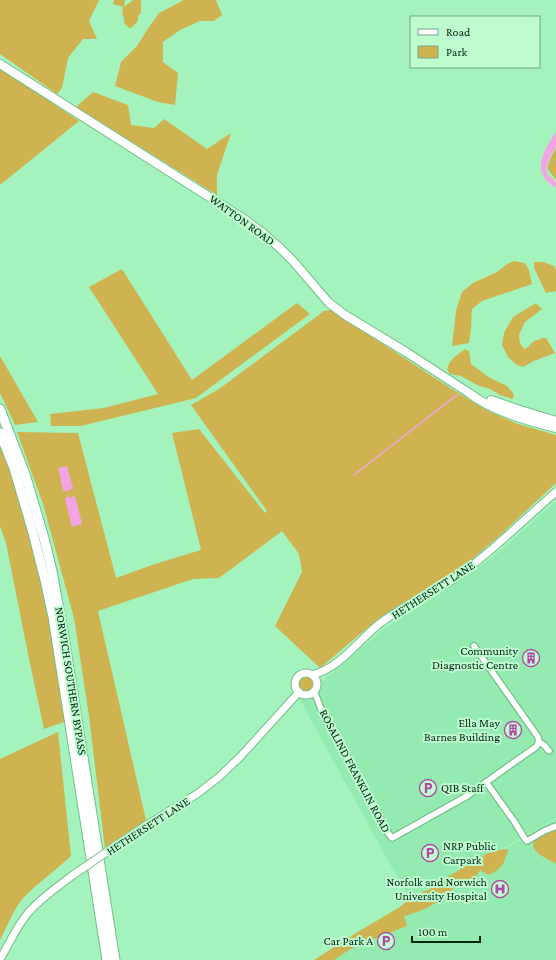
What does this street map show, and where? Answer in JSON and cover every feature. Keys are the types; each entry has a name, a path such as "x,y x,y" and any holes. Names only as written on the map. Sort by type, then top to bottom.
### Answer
{"highway":[{"name":"NORWICH SOUTHERN BYPASS","path":"0,409 25,474 52,571 115,960"},
{"name":"NORWICH SOUTHERN BYPASS","path":"0,433 14,468 46,580 107,960"}],"main road":[{"name":"WATTON ROAD","path":"0,64 235,213 272,241 293,261 330,303 340,311 486,404 556,428"},
{"name":"WATTON ROAD","path":"470,393 517,410 556,421"}],"street":[{"name":"HETHERSETT LANE","path":"314,692 317,685 314,678 337,663 378,625 398,611 452,580 475,563 556,492"},
{"path":"474,646 538,737 539,742 549,751"},
{"path":"314,678 309,673 301,674 296,680 295,685 302,694 306,695 314,692"},
{"name":"HETHERSETT LANE","path":"0,959 27,914 40,900 73,875 145,826 197,794 219,777 241,756 299,692"},
{"name":"ROSALIND FRANKLIN ROAD","path":"314,692 325,719 392,838 467,796 536,747 539,742"},
{"path":"486,782 514,821 524,839 527,841 556,826"}],"shaded area":[{"path":"556,132 556,146 546,168 548,175 556,182 556,188 543,176 541,162 543,154"},
{"path":"67,466 73,489 68,490 67,493 66,491 63,491 58,468"},
{"path":"68,494 69,498 75,496 82,524 72,527 65,499 67,498"},
{"path":"556,501 556,818 412,904 300,700 385,628 455,584 493,557"},
{"name":"Norfolk and Norwich University Hospital","path":"556,819 556,960 327,960 482,863"}],"green space":[{"path":"0,0 99,0 89,21 97,39 83,39 68,58 62,88 57,94 0,54"},
{"path":"114,0 125,0 124,7 133,0 141,0 141,13 138,16 138,21 131,28 124,23 124,18 122,15 123,7 113,4"},
{"path":"184,0 216,0 222,15 214,21 200,21 180,30 163,42 163,62 178,73 175,105 158,102 115,86 121,62 137,46 159,13"},
{"path":"0,68 79,121 0,185"},
{"path":"93,92 128,105 131,125 154,128 164,119 207,149 231,133 217,175 217,195 76,107"},
{"path":"556,148 556,180 547,168"},
{"path":"514,261 525,263 529,270 532,284 482,301 472,309 469,343 452,346 456,311 462,292 473,283 497,272 507,264"},
{"path":"534,262 543,262 554,266 556,270 556,291 546,293 534,268"},
{"path":"122,269 192,380 297,303 310,314 196,398 81,426 51,426 50,414 104,408 158,394 89,287"},
{"path":"536,303 542,309 525,322 519,335 520,343 524,349 534,341 546,338 555,353 523,367 517,365 508,357 502,345 504,333 513,317"},
{"path":"331,310 486,410 518,424 556,435 556,483 497,538 459,570 379,618 320,668 275,626 302,572 299,554 282,531 219,578 193,579 98,611 146,820 105,849 89,716 74,618 43,504 17,432 78,433 116,578 201,550 172,433 199,429 265,513 267,511 191,405 219,389 324,311"},
{"path":"465,349 469,351 471,364 490,378 507,386 513,393 514,397 512,399 500,395 490,389 479,386 461,376 450,374 447,369 448,366 454,358"},
{"path":"0,356 38,422 15,425 0,393"},
{"path":"0,444 15,484 38,562 67,721 44,729 6,543 0,526"},
{"path":"303,676 309,676 314,681 312,690 309,692 303,692 298,687 298,681"},
{"path":"58,732 71,856 20,901 0,940 0,759"},
{"path":"556,829 556,864 539,854 533,846 536,839 540,836"},
{"path":"504,849 509,850 504,862 498,870 489,875 480,870 470,885 462,879 449,893 436,903 422,910 404,916 407,926 361,944 334,960 314,960 400,907 407,901 413,900 422,892 429,890 437,883 476,860 488,853"}],"waterway":[{"path":"354,475 458,394"}],"place":[{"name":"Community Diagnostic Centre","path":"531,658"},
{"name":"Ella May Barnes Building","path":"513,730"},
{"name":"QIB Staff","path":"428,788"},
{"name":"NRP Public Carpark","path":"430,853"},
{"name":"Norfolk and Norwich University Hospital","path":"500,889"},
{"name":"Car Park A","path":"386,941"}]}
